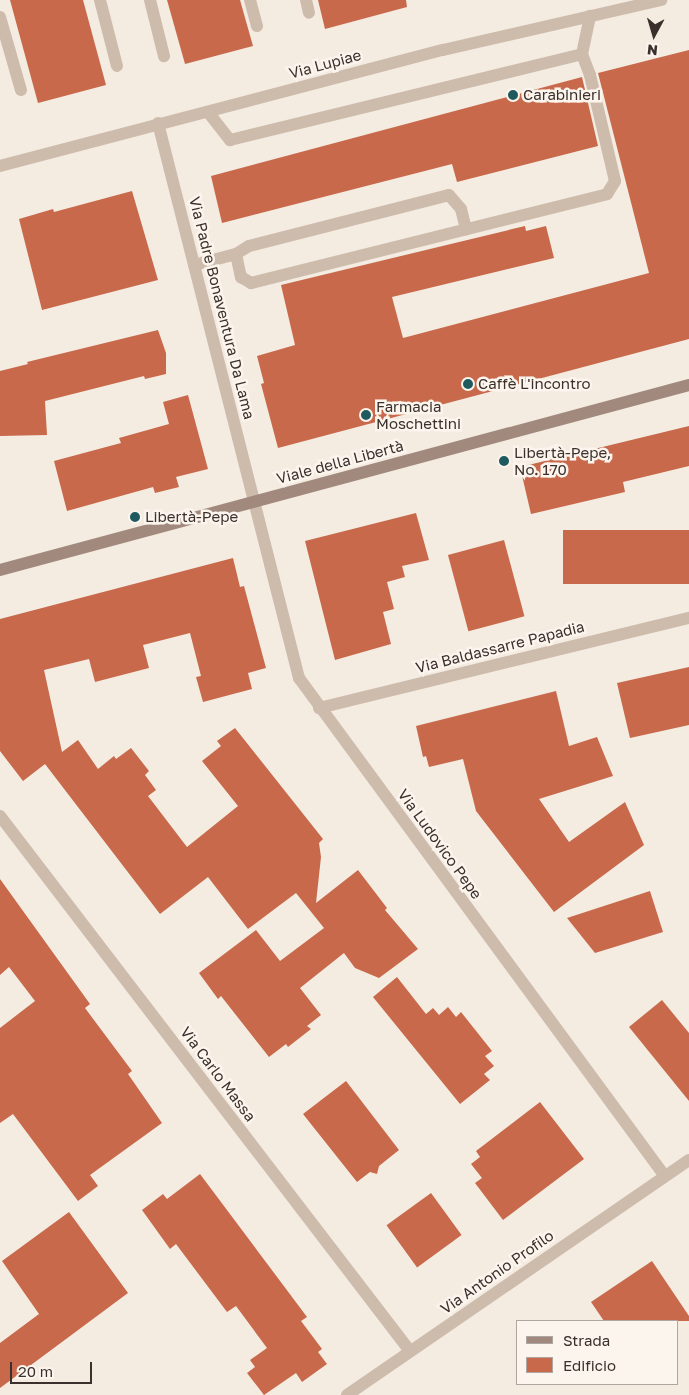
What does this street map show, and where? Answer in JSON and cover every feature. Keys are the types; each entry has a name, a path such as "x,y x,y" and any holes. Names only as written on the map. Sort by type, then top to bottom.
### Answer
{"main road":[{"name":"Viale della Libertà","path":"0,570 689,385"}],"street":[{"path":"100,0 117,66"},
{"path":"150,0 164,56"},
{"path":"250,0 257,26"},
{"path":"306,0 310,13"},
{"name":"Via Lupiae","path":"0,166 158,123 208,112 443,50 661,0"},
{"path":"236,254 241,277 251,283 607,194 615,181 590,75 582,54 590,16"},
{"path":"0,17 21,90"},
{"path":"208,112 230,140 582,54"},
{"name":"Via Padre Bonaventura Da Lama","path":"158,123 254,501"},
{"path":"194,264 236,254 249,246 449,195 461,209 466,229"},
{"name":"Via Ludovico Pepe","path":"254,501 299,678 319,708 664,1175"},
{"name":"Via Baldassarre Papadia","path":"319,708 689,618"},
{"name":"Via Carlo Massa","path":"0,816 410,1351"},
{"name":"Via Antonio Profilo","path":"347,1395 664,1175 689,1160"}],"building":[{"path":"10,0 83,0 106,85 38,103"},
{"path":"167,0 240,0 253,46 185,64"},
{"path":"318,0 406,0 407,7 325,29"},
{"path":"689,50 689,339 278,448 261,384 264,383 257,356 295,345 281,285 525,226 526,231 546,226 554,258 392,297 403,338 649,273 598,73"},
{"path":"582,77 598,146 457,182 452,164 222,223 211,176"},
{"path":"132,191 158,280 42,310 19,219 53,209 54,212"},
{"path":"158,330 166,353 166,374 145,379 144,376 45,401 47,435 0,436 0,371 28,364 27,362"},
{"path":"188,395 208,469 176,477 179,487 155,493 153,487 67,511 54,461 121,443 119,438 169,424 163,402"},
{"path":"689,426 689,466 623,482 625,492 531,514 520,467"},
{"path":"416,513 429,560 402,566 405,577 387,582 394,609 383,612 391,644 335,660 305,541"},
{"path":"563,530 689,530 689,584 563,584"},
{"path":"504,540 524,616 468,631 448,555"},
{"path":"233,558 240,587 244,586 266,668 248,673 252,689 203,702 196,677 201,676 190,633 143,645 149,668 95,682 89,659 44,670 62,752 78,740 98,769 114,756 116,759 131,748 149,771 145,775 156,790 148,796 187,847 238,806 202,761 221,746 217,741 235,728 323,839 319,843 321,857 316,903 358,870 387,908 385,910 418,949 379,978 355,968 344,953 300,988 321,1015 307,1026 311,1029 288,1047 286,1044 269,1057 221,996 218,999 199,973 256,930 280,961 324,928 296,893 248,929 208,877 160,914 45,764 23,781 0,751 0,619"},
{"path":"689,667 689,725 630,738 617,683"},
{"path":"556,691 569,746 597,737 613,776 539,799 569,842 625,802 644,845 554,912 476,811 463,759 429,767 426,756 423,757 416,726"},
{"path":"0,879 90,1004 85,1008 132,1071 128,1074 162,1123 90,1175 98,1186 78,1201 13,1114 0,1123 0,1028 35,1001 9,967 0,975"},
{"path":"650,891 663,932 595,953 567,918"},
{"path":"397,977 426,1014 433,1008 439,1015 448,1007 456,1017 461,1012 492,1051 485,1056 494,1066 484,1074 490,1080 460,1104 373,997"},
{"path":"662,1000 689,1033 689,1101 629,1027"},
{"path":"346,1081 399,1150 379,1166 377,1174 370,1172 357,1182 303,1114"},
{"path":"540,1102 584,1159 503,1220 475,1183 482,1178 471,1164 480,1157 476,1151"},
{"path":"200,1174 307,1317 301,1321 322,1349 318,1352 327,1364 302,1382 296,1373 264,1395 247,1373 255,1367 250,1360 267,1348 236,1306 227,1312 176,1244 170,1249 142,1210 163,1194 167,1199"},
{"path":"431,1193 462,1235 417,1267 387,1225"},
{"path":"69,1212 128,1293 0,1388 0,1343 39,1314 2,1261"},
{"path":"652,1261 689,1316 689,1321 603,1320 591,1302"}],"place":[{"name":"Carabinieri","path":"513,95"},
{"name":"Caffè L'incontro","path":"468,384"},
{"name":"Farmacia Moschettini","path":"366,415"},
{"name":"Libertà-Pepe, No. 170","path":"504,461"},
{"name":"Libertà-Pepe","path":"135,517"}]}
